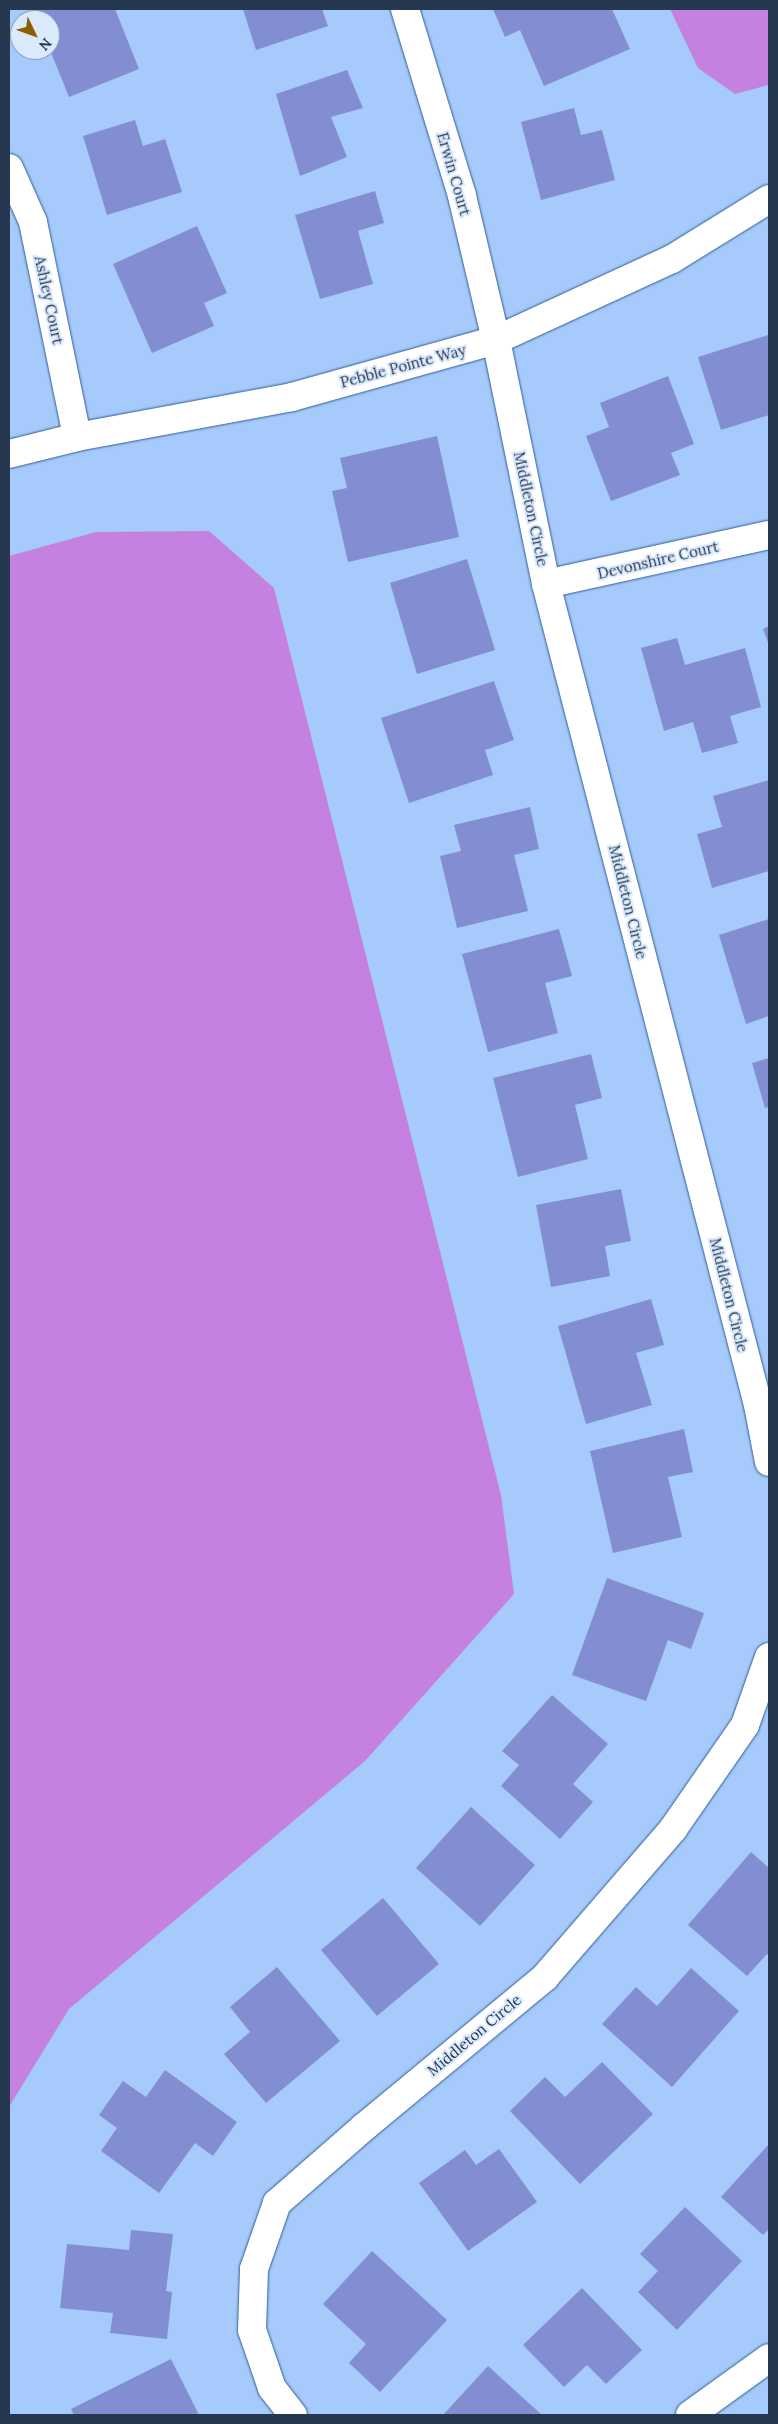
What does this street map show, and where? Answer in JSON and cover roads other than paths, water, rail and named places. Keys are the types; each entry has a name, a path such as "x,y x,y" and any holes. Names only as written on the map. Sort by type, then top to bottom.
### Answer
{"street":[{"name":"Erwin Court","path":"405,9 462,196 496,340"},
{"name":"Ashley Court","path":"9,168 33,222 77,437"},
{"name":"Pebble Pointe Way","path":"9,454 77,437 292,397 496,340 672,259 769,199"},
{"name":"Middleton Circle","path":"496,340 546,584 764,1403 769,1462"},
{"name":"Devonshire Court","path":"546,584 769,535"},
{"name":"Middleton Circle","path":"293,2415 272,2388 252,2330 254,2269 277,2203 364,2126 544,1977 673,1828 745,1725 769,1658"},
{"path":"690,2415 769,2358"}]}
